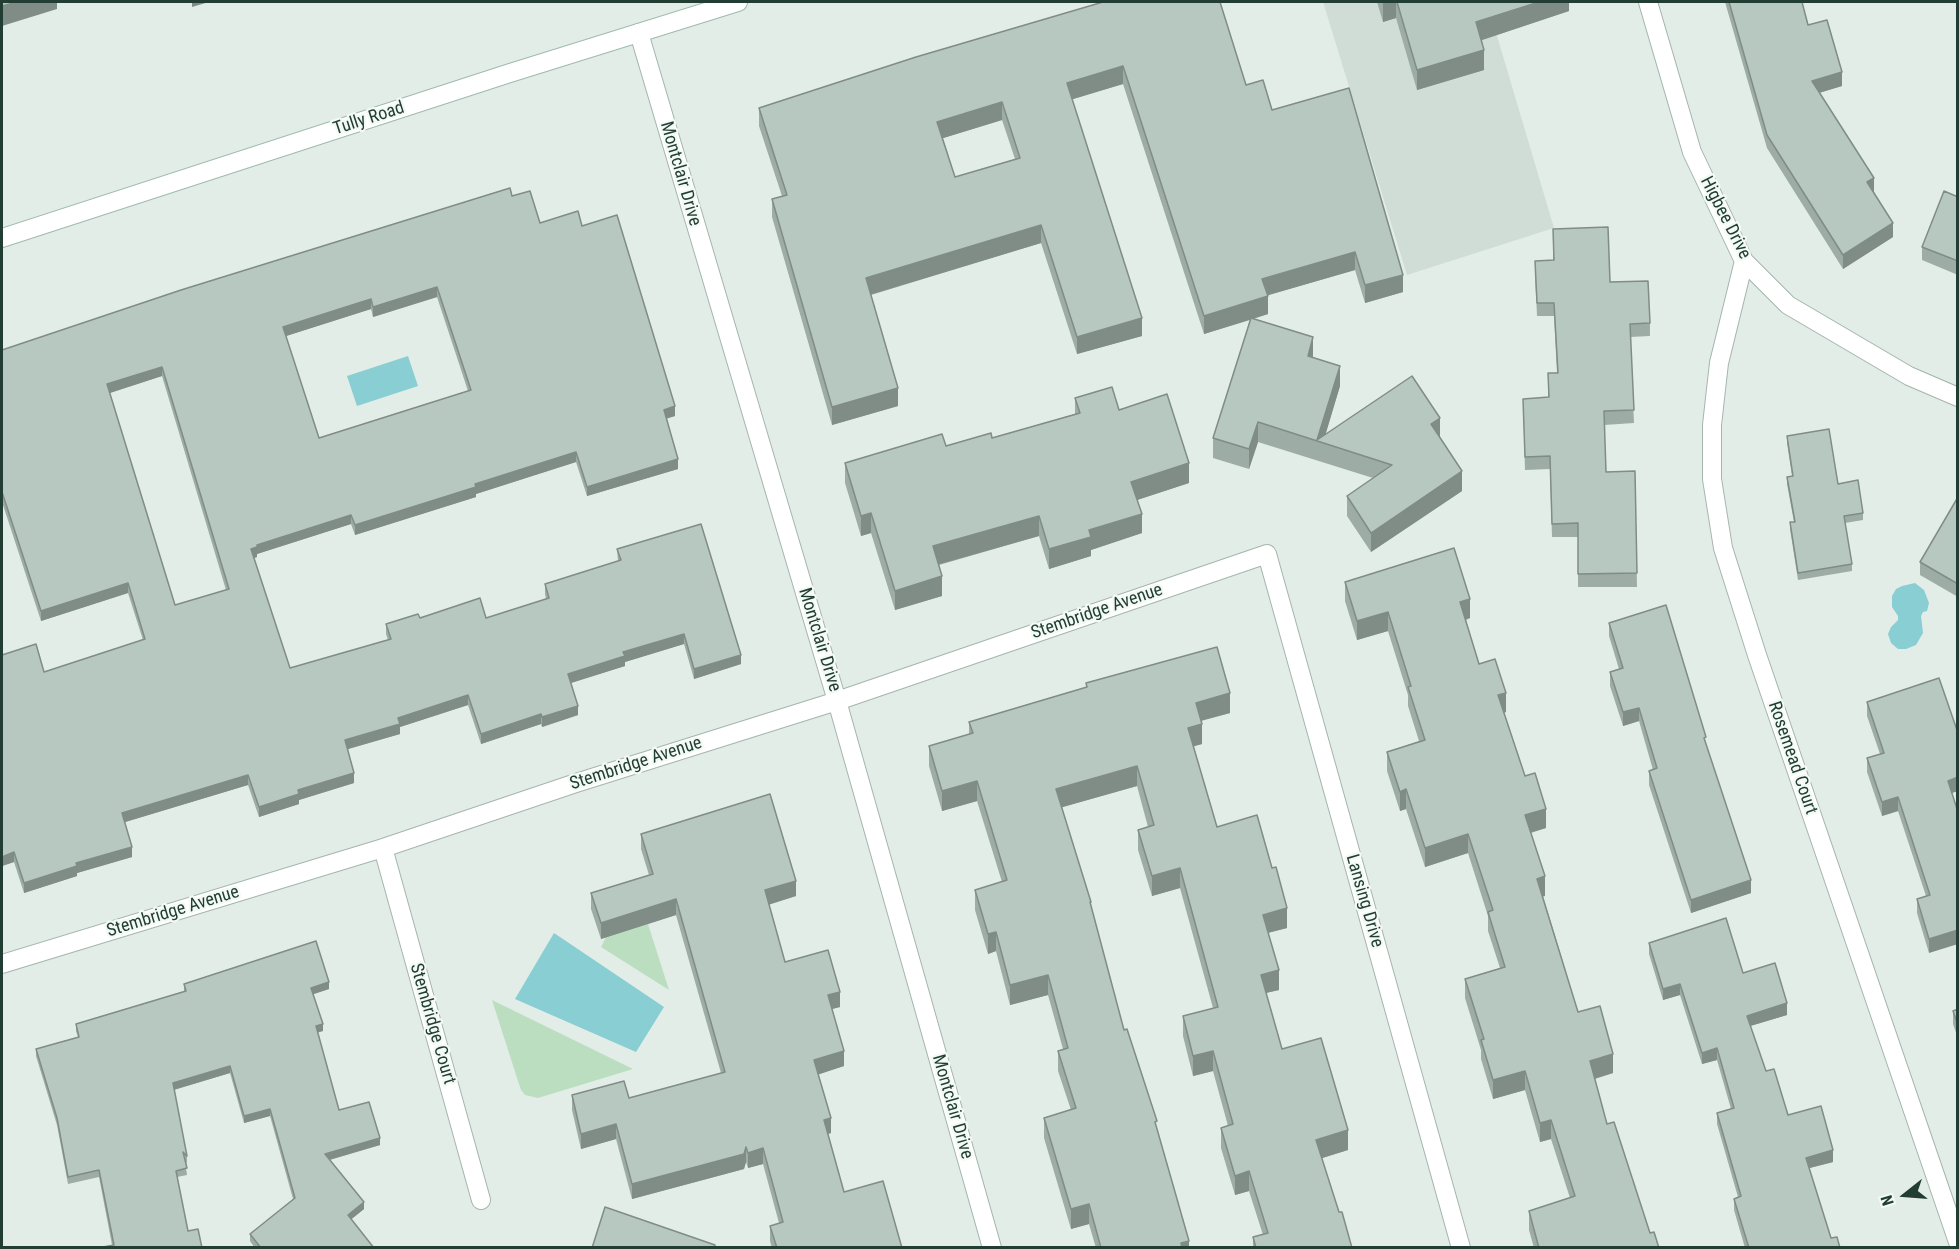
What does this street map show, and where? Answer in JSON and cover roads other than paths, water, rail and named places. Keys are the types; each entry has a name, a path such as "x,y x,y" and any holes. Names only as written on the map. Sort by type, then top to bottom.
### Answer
{"street":[{"name":"Tully Road","path":"2,238 499,76 738,2"},
{"name":"Higbee Drive","path":"1648,2 1692,152 1744,261 1788,305 1909,376 1958,397"},
{"name":"Montclair Drive","path":"639,33 837,701 992,1248"},
{"name":"Rosemead Court","path":"1744,261 1719,363 1712,425 1712,479 1723,548 1764,678 1958,1242"},
{"name":"Stembridge Avenue","path":"2,964 383,848 576,783 837,701 1267,554"},
{"name":"Lansing Drive","path":"1267,554 1461,1248"},
{"name":"Stembridge Court","path":"383,848 481,1200"}],"water":[{"path":"408,356 418,386 357,406 347,376"},
{"path":"1915,583 1924,590 1929,603 1927,611 1921,616 1923,633 1916,645 1898,649 1891,643 1888,634 1898,620 1892,607 1892,596 1896,589"},
{"path":"554,933 664,1007 636,1052 515,999"}]}
